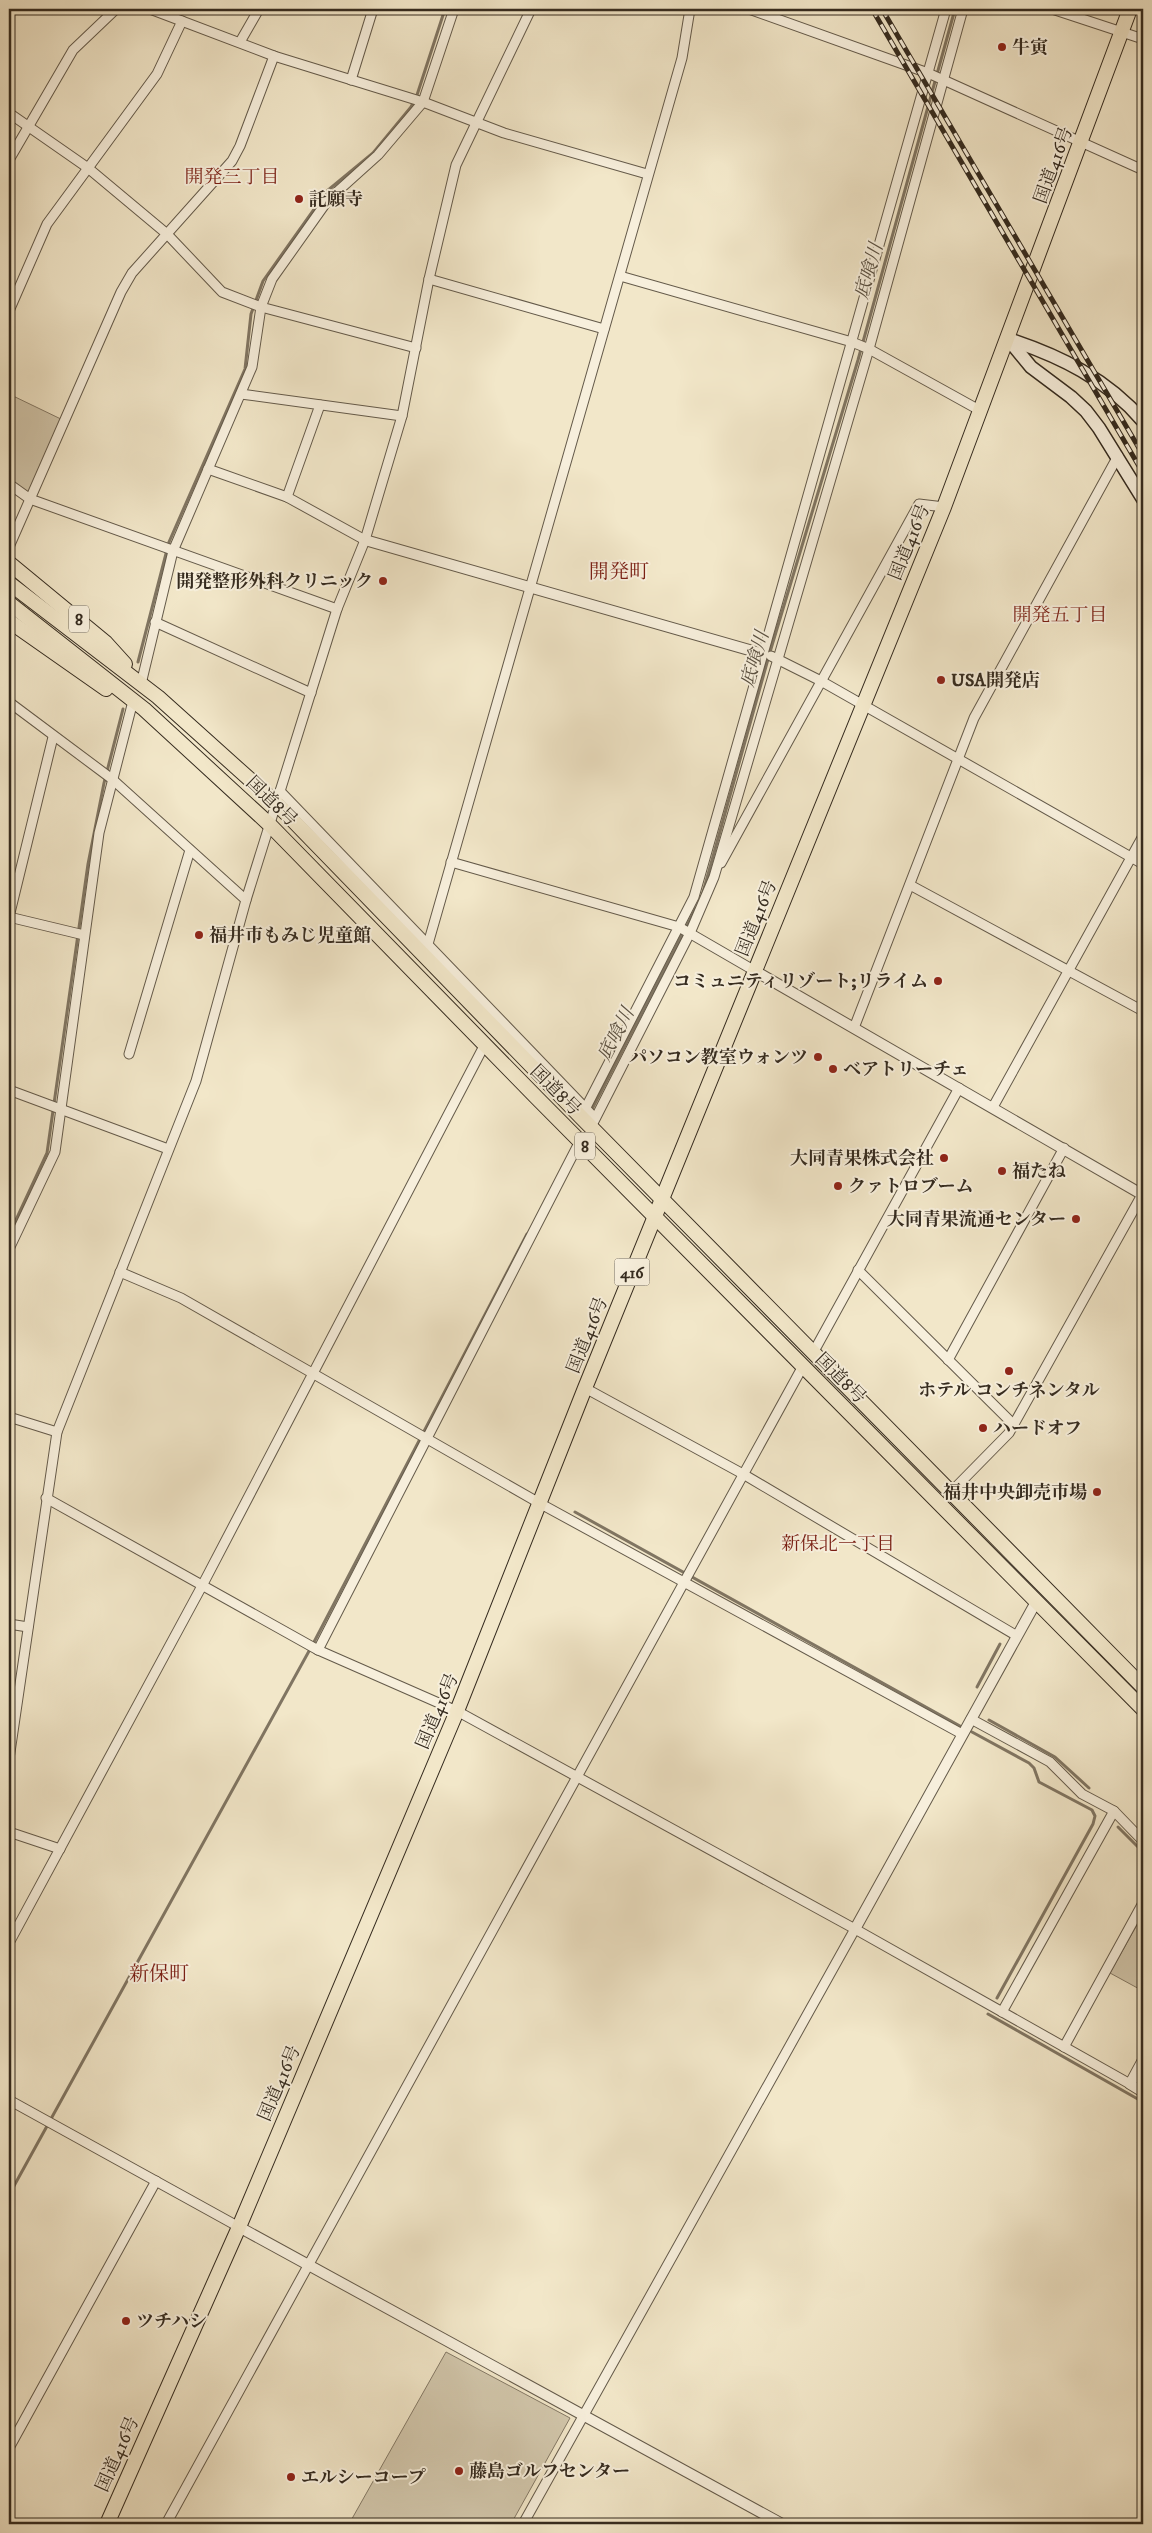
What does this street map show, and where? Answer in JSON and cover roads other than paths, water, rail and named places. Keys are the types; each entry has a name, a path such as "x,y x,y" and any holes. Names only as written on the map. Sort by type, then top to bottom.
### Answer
{"highway":[{"name":"国道416号","path":"106,2524 238,2227 457,1710 541,1504 662,1199 944,507 1130,9"},
{"name":"8","path":"9,563 106,643 141,684"},
{"name":"国道8号","path":"9,583 141,684 278,797 588,1117 662,1199 1143,1687"},
{"name":"国道8号","path":"9,603 136,704 269,824 655,1217 1143,1709"},
{"name":"8","path":"9,621 99,685 136,704"}],"main road":[{"path":"1008,339 1038,348 1086,372 1130,405 1143,421"},
{"path":"1008,339 1031,367 1071,397 1086,411 1118,456 1143,499"}],"street":[{"path":"9,160 73,50 116,9"},
{"path":"150,9 274,56 423,102 504,133 648,174"},
{"path":"240,42 259,9"},
{"path":"351,80 373,9"},
{"path":"141,684 173,551 252,367 261,307 272,278 328,200 378,155 423,102 454,9"},
{"path":"9,1759 57,1432 196,1081 269,824 337,609 365,540 402,416 429,279 456,165 531,9"},
{"path":"428,944 682,58 690,9"},
{"path":"748,9 928,73 1080,144 1143,170"},
{"path":"588,1117 694,897 946,9"},
{"path":"714,876 776,658 869,349 963,9"},
{"path":"1052,9 1143,39"},
{"path":"10,306 48,224 158,74 182,21"},
{"path":"9,547 121,292 132,273 232,161 240,146 274,56"},
{"path":"9,113 88,168 167,234 222,292 261,307 416,348"},
{"path":"620,276 852,342 869,349 981,411"},
{"path":"429,279 604,329"},
{"path":"241,394 402,416"},
{"path":"287,497 320,405"},
{"path":"854,1028 974,718 1118,456"},
{"path":"208,469 287,497 365,540 776,658 821,681 1143,864"},
{"path":"9,484 30,499 337,609"},
{"path":"588,1117 690,933 714,876 920,504 944,507"},
{"path":"155,622 310,693"},
{"path":"9,702 53,737 112,779 246,900"},
{"path":"9,1249 55,1152 99,833 112,779 136,704"},
{"path":"53,737 9,917 84,935"},
{"path":"278,797 428,944 588,1117"},
{"path":"993,1107 1143,836"},
{"path":"129,1054 190,850"},
{"path":"451,862 679,927 1143,1194 1009,1433 950,1493"},
{"path":"910,885 1143,1011"},
{"path":"9,1943 203,1584 485,1044"},
{"path":"813,1353 959,1088"},
{"path":"9,1090 168,1149"},
{"path":"318,1650 580,1141"},
{"path":"948,1360 1064,1148"},
{"path":"858,1270 1014,1425"},
{"path":"120,1272 181,1298 541,1504 962,1734"},
{"path":"166,2524 803,1366"},
{"path":"586,1388 744,1474 1017,1636"},
{"path":"9,1417 57,1432"},
{"path":"46,1498 203,1584 318,1650 457,1710 855,1929 1143,2092"},
{"path":"523,2524 1036,1602"},
{"path":"9,1624 28,1627"},
{"path":"970,1719 1050,1762 1082,1794 1114,1811 1143,1841"},
{"path":"1002,2012 1114,1811"},
{"path":"9,1832 60,1849"},
{"path":"1064,2047 1143,1904"},
{"path":"1130,2084 1143,2060"},
{"path":"9,2100 782,2524"},
{"path":"9,2448 156,2181"}],"waterway":[{"path":"138,662 169,542 245,369 251,314 263,281 327,191 373,153 411,107 417,95 445,9"},
{"name":"底喰川","path":"702,896 770,652 858,360 955,9"},
{"path":"9,1235 47,1153 88,864 104,783 123,709"},
{"name":"底喰川","path":"591,1111 696,908"},
{"path":"9,2195 314,1642 527,1234"},
{"path":"575,1512 960,1726"},
{"path":"977,1687 1000,1644"},
{"path":"989,1720 1055,1757 1089,1788"},
{"path":"972,1732 1029,1763 1034,1768 1039,1782 1092,1810 1095,1816 1093,1824 997,1998"},
{"path":"1118,1827 1143,1852"},
{"path":"988,2014 1143,2102"}],"railway":[{"path":"872,9 1143,473"},
{"path":"882,9 1143,455"}],"place":[{"name":"牛寅","path":"1002,47"},
{"name":"託願寺","path":"299,199"},
{"name":"開発整形外科クリニック","path":"383,581"},
{"name":"USA開発店","path":"941,680"},
{"name":"福井市もみじ児童館","path":"199,935"},
{"name":"コミュニティリゾート;リライム","path":"938,981"},
{"name":"パソコン教室ウォンツ","path":"818,1057"},
{"name":"ベアトリーチェ","path":"833,1069"},
{"name":"大同青果株式会社","path":"944,1158"},
{"name":"福たね","path":"1002,1171"},
{"name":"クァトロブーム","path":"838,1186"},
{"name":"大同青果流通センター","path":"1076,1219"},
{"name":"ホテル コンチネンタル","path":"1009,1371"},
{"name":"ハードオフ","path":"983,1428"},
{"name":"福井中央卸売市場","path":"1097,1492"},
{"name":"ツチハシ","path":"126,2321"},
{"name":"藤島ゴルフセンター","path":"459,2471"},
{"name":"エルシーコープ","path":"291,2477"}],"district":[{"name":"開発三丁目","path":"232,176"},
{"name":"開発町","path":"619,571"},
{"name":"開発五丁目","path":"1060,614"},
{"name":"新保北一丁目","path":"838,1543"},
{"name":"新保町","path":"159,1973"}]}
